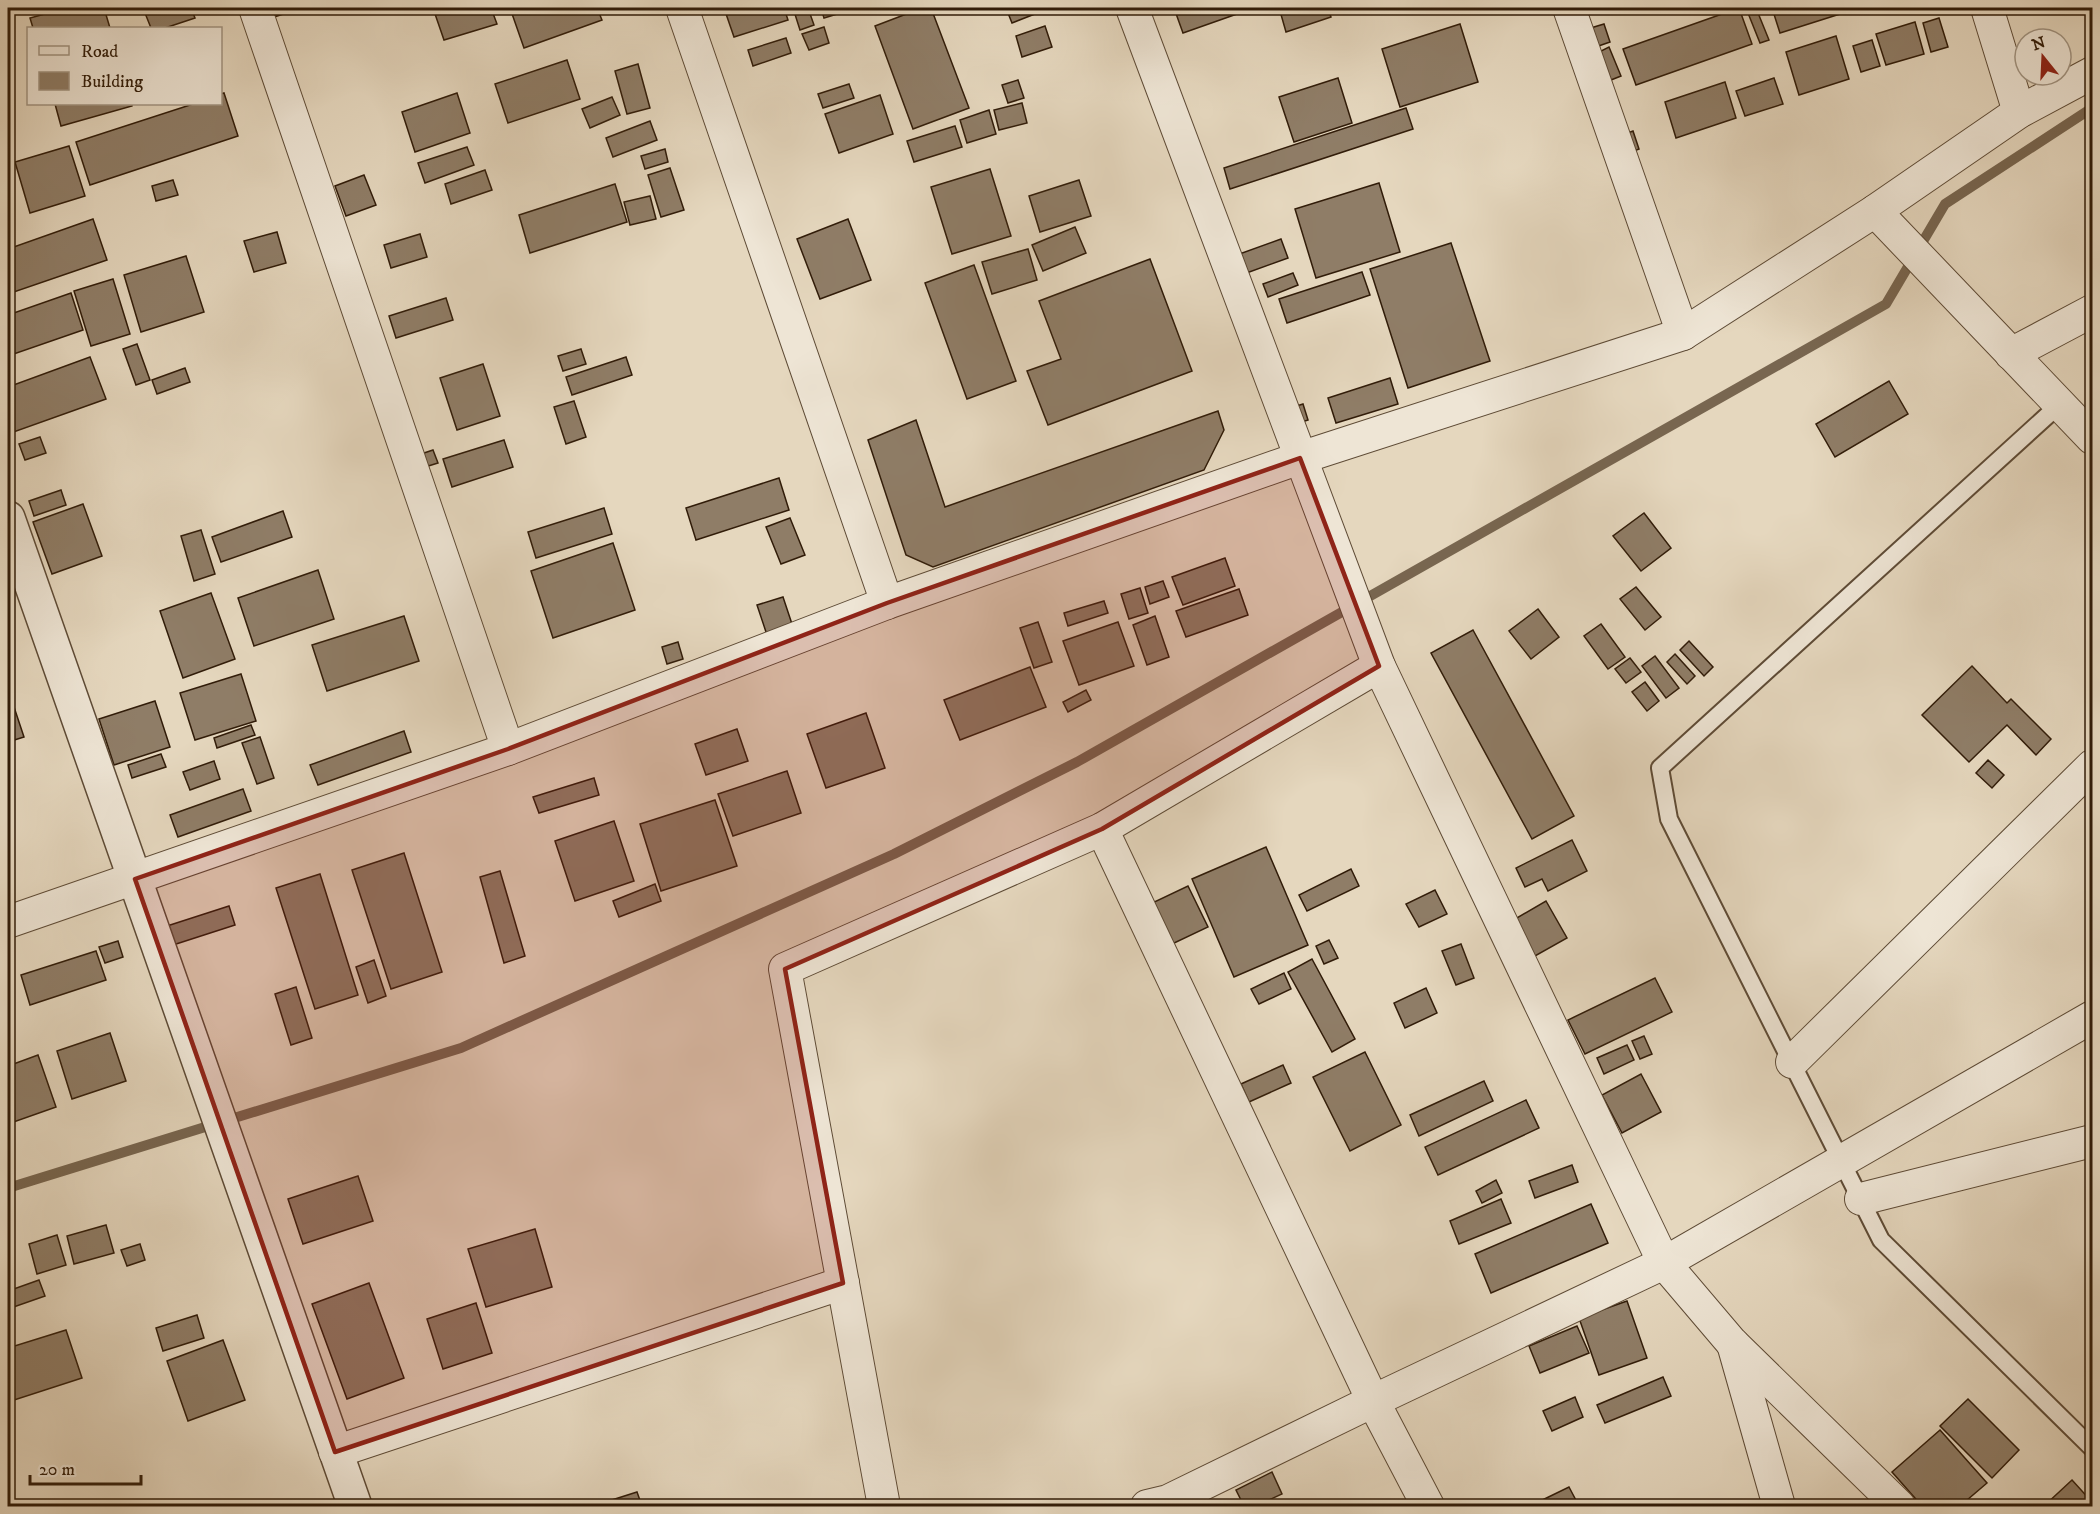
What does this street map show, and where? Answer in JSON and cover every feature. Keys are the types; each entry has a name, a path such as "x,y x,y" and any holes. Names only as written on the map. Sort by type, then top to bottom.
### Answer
{"street":[{"path":"255,8 508,749"},
{"path":"682,8 887,603"},
{"path":"1132,8 1380,666 1664,1263 1732,1343 1899,1506"},
{"path":"1569,8 1683,334"},
{"path":"1987,8 2019,112"},
{"path":"8,922 508,749 887,603 1300,458 1683,334 1875,211 2019,112 2092,73"},
{"path":"1875,211 2092,438"},
{"path":"2011,354 2092,311"},
{"path":"8,518 355,1506"},
{"path":"884,1506 785,969 1102,829 1380,666"},
{"path":"1792,1062 2092,766"},
{"path":"1102,829 1373,1401 1428,1506"},
{"path":"1162,1505 1373,1401 1664,1263 2092,1017"},
{"path":"1861,1199 2092,1141"},
{"path":"335,1452 843,1283"},
{"path":"1732,1343 1779,1506"}],"lane":[{"path":"2060,404 1660,768 1669,819 1881,1240 2092,1448"}],"highlighted area":[{"path":"1300,458 1379,666 1102,829 785,969 843,1283 335,1452 135,879 508,749 887,603"}],"building":[{"path":"21,8 42,8 23,13"},
{"path":"67,8 104,8 110,27 33,27 30,18"},
{"path":"143,8 191,8 195,18 168,27 151,27"},
{"path":"268,8 302,8 271,18"},
{"path":"444,8 491,8 497,24 444,40 434,11"},
{"path":"510,8 597,8 602,20 524,48"},
{"path":"724,8 784,8 788,20 734,37"},
{"path":"793,8 808,8 814,25 800,30"},
{"path":"821,8 857,8 824,18"},
{"path":"922,8 931,8 969,108 913,129 875,26"},
{"path":"1006,8 1039,8 1040,12 1012,23"},
{"path":"1174,8 1254,8 1183,33"},
{"path":"1291,8 1328,8 1331,17 1286,32 1280,11"},
{"path":"1739,8 1752,44 1636,85 1623,49"},
{"path":"1746,8 1756,8 1769,40 1760,43"},
{"path":"1772,8 1859,8 1780,33"},
{"path":"1939,18 1948,47 1931,52 1923,23"},
{"path":"1915,22 1924,54 1886,65 1876,34"},
{"path":"1460,24 1478,82 1400,107 1382,49"},
{"path":"1604,24 1610,42 1590,49 1584,30"},
{"path":"1045,26 1052,47 1022,57 1016,36"},
{"path":"824,27 829,43 809,50 802,34"},
{"path":"1836,36 1849,79 1799,95 1786,52"},
{"path":"786,38 791,53 753,66 748,50"},
{"path":"1872,40 1880,66 1861,72 1853,46"},
{"path":"1609,47 1621,76 1611,80 1599,52"},
{"path":"567,60 580,99 508,123 495,84"},
{"path":"638,64 650,108 627,114 615,71"},
{"path":"1338,78 1352,123 1294,142 1279,97"},
{"path":"1774,78 1783,104 1745,116 1736,91"},
{"path":"1018,80 1024,98 1008,103 1002,85"},
{"path":"1725,82 1736,118 1676,138 1665,102"},
{"path":"849,84 854,98 823,108 818,94"},
{"path":"224,93 238,136 90,185 76,142 190,105 222,105 222,94"},
{"path":"457,93 470,133 415,152 402,112"},
{"path":"880,95 893,134 839,153 825,114"},
{"path":"612,97 620,115 590,128 582,109"},
{"path":"1022,103 1027,123 999,130 994,110"},
{"path":"55,105 132,105 132,106 61,126"},
{"path":"1406,108 1413,129 1230,189 1224,168"},
{"path":"989,110 996,134 967,143 960,120"},
{"path":"650,121 657,140 613,157 606,138"},
{"path":"955,126 962,147 914,162 907,141"},
{"path":"1633,131 1639,149 1626,154 1620,136"},
{"path":"69,146 85,196 30,213 15,162"},
{"path":"467,147 474,165 425,183 418,163"},
{"path":"665,149 668,162 645,169 641,156"},
{"path":"670,168 684,210 661,217 648,175"},
{"path":"990,169 1011,236 952,254 931,187"},
{"path":"485,170 492,190 451,204 445,184"},
{"path":"364,175 376,205 346,216 335,186"},
{"path":"173,180 178,195 156,201 152,186"},
{"path":"1079,180 1091,216 1040,232 1029,196"},
{"path":"1379,183 1400,252 1316,278 1295,209"},
{"path":"615,184 627,222 530,253 519,215"},
{"path":"650,196 656,219 630,225 624,202"},
{"path":"93,219 107,260 8,294 8,249"},
{"path":"848,219 871,280 820,299 797,239"},
{"path":"1075,227 1086,253 1043,271 1032,245"},
{"path":"277,232 286,263 254,272 244,241"},
{"path":"420,234 427,257 391,268 384,245"},
{"path":"1281,239 1288,258 1241,275 1234,256"},
{"path":"1451,243 1490,361 1408,388 1370,269"},
{"path":"1028,249 1037,280 992,294 982,262"},
{"path":"186,256 204,312 141,332 124,275"},
{"path":"1150,259 1192,371 1048,425 1027,371 1061,359 1039,301"},
{"path":"974,265 1016,381 967,399 925,283"},
{"path":"1362,272 1370,295 1287,323 1279,299"},
{"path":"1293,273 1298,285 1268,297 1263,284"},
{"path":"113,279 130,334 91,346 74,291"},
{"path":"71,293 83,330 8,356 8,315"},
{"path":"446,298 453,320 396,338 389,316"},
{"path":"137,344 150,380 136,385 123,349"},
{"path":"581,349 586,364 563,371 558,356"},
{"path":"90,357 106,399 8,434 8,387"},
{"path":"626,357 632,375 572,395 566,377"},
{"path":"483,364 500,416 457,430 440,378"},
{"path":"185,368 190,382 157,394 152,380"},
{"path":"1390,378 1398,404 1336,423 1328,398"},
{"path":"1889,381 1908,414 1835,457 1816,424"},
{"path":"574,401 586,437 566,444 554,407"},
{"path":"1303,404 1308,420 1289,426 1284,410"},
{"path":"1218,411 1224,430 1204,470 933,567 906,555 868,440 916,420 945,507"},
{"path":"40,437 46,453 25,460 19,444"},
{"path":"504,440 513,467 452,487 443,459"},
{"path":"433,450 438,463 425,467 421,454"},
{"path":"779,478 789,510 696,540 686,508"},
{"path":"61,490 66,505 34,516 29,501"},
{"path":"83,504 102,556 52,574 33,522"},
{"path":"604,508 612,534 536,558 528,532"},
{"path":"283,511 292,537 221,562 212,537"},
{"path":"1644,513 1671,548 1641,571 1613,536"},
{"path":"790,518 805,555 781,564 766,527"},
{"path":"201,530 215,574 194,581 181,536"},
{"path":"613,543 635,610 553,638 531,571"},
{"path":"1225,558 1235,586 1183,605 1172,577"},
{"path":"318,570 334,619 254,646 238,598"},
{"path":"1163,581 1169,597 1150,604 1145,587"},
{"path":"1636,587 1661,617 1645,630 1620,599"},
{"path":"1140,588 1148,613 1129,619 1121,594"},
{"path":"1239,589 1248,615 1186,637 1176,611"},
{"path":"211,593 235,659 183,678 160,611"},
{"path":"783,597 793,627 767,635 757,605"},
{"path":"1104,601 1108,613 1068,626 1064,613"},
{"path":"1538,609 1559,637 1531,659 1509,631"},
{"path":"404,616 419,661 327,691 312,645"},
{"path":"1155,616 1169,657 1147,665 1133,625"},
{"path":"1038,622 1052,662 1034,668 1020,628"},
{"path":"1118,622 1134,666 1079,685 1063,641"},
{"path":"1601,624 1625,657 1608,669 1584,636"},
{"path":"1473,630 1574,816 1532,839 1431,653"},
{"path":"1689,641 1713,667 1704,676 1680,650"},
{"path":"678,642 683,659 667,664 662,647"},
{"path":"1675,654 1695,676 1687,684 1667,662"},
{"path":"1655,656 1679,688 1666,698 1642,666"},
{"path":"1630,658 1641,672 1626,683 1615,669"},
{"path":"1972,666 2007,703 2011,699 2051,739 2036,755 2007,725 1969,762 1922,715"},
{"path":"1030,667 1046,707 960,740 944,700"},
{"path":"241,674 256,721 195,740 180,693"},
{"path":"1645,682 1659,701 1647,711 1632,692"},
{"path":"8,689 24,737 8,742"},
{"path":"1086,690 1091,700 1068,712 1063,702"},
{"path":"155,701 170,747 114,765 99,719"},
{"path":"866,713 885,768 826,788 807,734"},
{"path":"251,725 255,735 217,748 214,738"},
{"path":"737,729 748,761 706,775 695,744"},
{"path":"404,731 411,752 318,785 310,765"},
{"path":"260,737 274,778 257,784 242,743"},
{"path":"161,754 166,767 132,778 128,765"},
{"path":"1988,760 2004,775 1992,788 1976,773"},
{"path":"214,761 220,779 190,790 183,772"},
{"path":"787,771 801,813 733,836 718,794"},
{"path":"594,778 599,795 539,813 533,797"},
{"path":"243,789 251,811 178,837 170,815"},
{"path":"715,800 737,866 661,891 640,824"},
{"path":"614,821 634,881 575,901 555,841"},
{"path":"1572,840 1587,871 1548,891 1542,879 1525,887 1516,868"},
{"path":"1266,847 1308,945 1234,977 1192,879"},
{"path":"404,853 442,972 391,989 352,870"},
{"path":"1351,869 1359,886 1307,911 1299,895"},
{"path":"500,871 525,956 504,963 480,877"},
{"path":"320,874 358,995 315,1009 276,888"},
{"path":"655,884 661,901 619,917 613,901"},
{"path":"1188,886 1208,927 1170,945 1150,904"},
{"path":"1435,890 1447,914 1419,927 1406,904"},
{"path":"1546,901 1567,938 1535,956 1515,919"},
{"path":"229,906 235,925 173,945 167,926"},
{"path":"1329,940 1338,958 1324,964 1316,946"},
{"path":"118,941 123,957 105,963 99,947"},
{"path":"1461,944 1474,978 1456,985 1442,951"},
{"path":"96,951 106,980 30,1005 21,975"},
{"path":"1312,959 1355,1039 1332,1052 1288,972"},
{"path":"374,960 386,996 368,1003 356,967"},
{"path":"1284,973 1291,989 1259,1004 1251,989"},
{"path":"1655,978 1672,1012 1585,1054 1568,1020"},
{"path":"296,987 312,1038 291,1045 275,994"},
{"path":"1426,988 1437,1013 1405,1028 1394,1003"},
{"path":"110,1033 126,1081 72,1099 57,1051"},
{"path":"1644,1036 1652,1054 1640,1059 1632,1041"},
{"path":"1627,1045 1634,1060 1604,1074 1597,1058"},
{"path":"1365,1052 1401,1125 1350,1151 1313,1077"},
{"path":"38,1055 56,1107 8,1124 8,1066"},
{"path":"1283,1065 1291,1083 1249,1102 1241,1084"},
{"path":"1641,1074 1661,1112 1622,1133 1602,1095"},
{"path":"1484,1081 1493,1101 1419,1136 1410,1115"},
{"path":"1526,1100 1539,1128 1438,1175 1425,1147"},
{"path":"1572,1165 1578,1182 1535,1198 1529,1181"},
{"path":"358,1176 373,1221 303,1244 288,1199"},
{"path":"1496,1180 1502,1193 1482,1203 1476,1191"},
{"path":"1501,1199 1511,1223 1459,1244 1450,1221"},
{"path":"1591,1204 1608,1243 1491,1293 1475,1254"},
{"path":"106,1225 114,1253 74,1264 67,1236"},
{"path":"535,1229 552,1287 486,1307 468,1249"},
{"path":"57,1235 66,1265 37,1274 29,1244"},
{"path":"140,1244 145,1260 127,1266 121,1250"},
{"path":"39,1280 45,1296 8,1309 8,1291"},
{"path":"369,1283 404,1378 347,1399 312,1304"},
{"path":"1627,1301 1647,1358 1599,1375 1579,1318"},
{"path":"476,1303 492,1353 443,1369 427,1319"},
{"path":"197,1315 204,1338 163,1351 156,1328"},
{"path":"1577,1326 1589,1353 1540,1373 1529,1346"},
{"path":"66,1330 82,1378 8,1402 8,1348"},
{"path":"223,1340 245,1400 188,1421 167,1361"},
{"path":"1663,1377 1671,1396 1605,1423 1597,1405"},
{"path":"1575,1397 1583,1417 1552,1431 1543,1411"},
{"path":"1968,1399 2019,1450 1992,1478 1940,1426"},
{"path":"1940,1430 1987,1483 1960,1506 1922,1506 1892,1472"},
{"path":"1272,1472 1282,1494 1256,1506 1244,1506 1236,1490"},
{"path":"2072,1480 2092,1502 2092,1506 2044,1506"},
{"path":"1569,1487 1579,1506 1530,1506"},
{"path":"637,1492 642,1506 593,1506"}],"waterway":[{"path":"8,1188 461,1048 894,854 1077,762 1886,304 1945,204 2092,108"}]}
